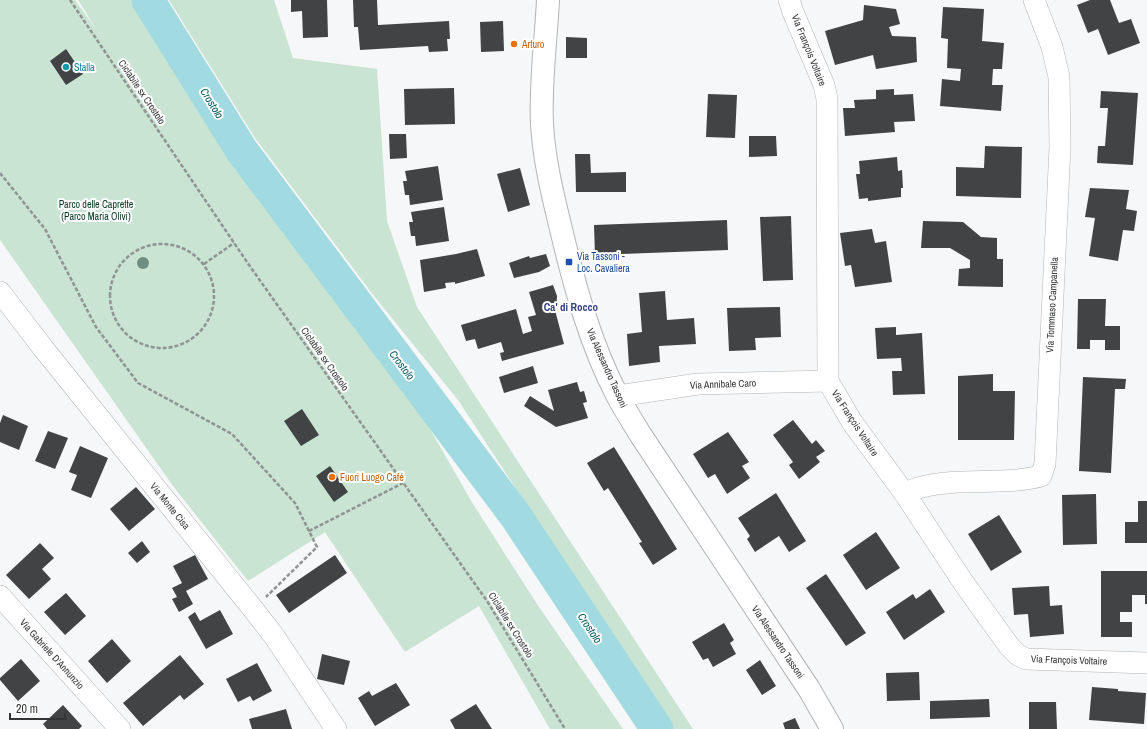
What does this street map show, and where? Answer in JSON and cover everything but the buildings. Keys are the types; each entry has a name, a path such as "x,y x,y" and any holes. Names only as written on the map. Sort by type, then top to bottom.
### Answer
{"street":[{"name":"Via Alessandro Tassoni","path":"548,0 542,95 542,124 545,156 548,178 576,290 589,328 618,396 640,434 809,690 832,729"},
{"name":"Via François Voltaire","path":"789,0 824,85 827,99 828,381 852,422 905,494 963,582 1009,646 1018,655 1026,659 1147,663"},
{"name":"Via Tommaso Campanella","path":"905,494 920,487 938,484 1001,481 1041,476 1045,464 1060,147 1059,77 1052,47 1034,0"},
{"name":"Via Monte Cisa","path":"0,292 43,348 274,636 332,728"},
{"name":"Via Annibale Caro","path":"618,396 698,384 828,381"},
{"name":"Via Gabriele D'Annunzio","path":"0,596 120,729"}],"path":[{"name":"Ciclabile sx Crostolo","path":"70,0 234,243 487,601 565,729"},
{"path":"0,173 45,229 96,326 138,383 232,434 295,503 318,547 253,609"},
{"path":"204,264 234,243"},
{"path":"155,244 182,247 204,264 214,290 210,317 194,338 168,349 141,345 119,328 109,303 113,276 130,254 155,244"},
{"path":"309,531 403,483"}],"green space":[{"name":"Parco delle Caprette (Parco Maria Olivi)","path":"0,0 75,0 96,29 78,0 134,0 407,389 473,504 537,604 623,729 550,729 479,606 405,652 325,532 248,581 173,486 0,240"},
{"path":"169,0 274,0 293,58 377,69 387,221 417,307 693,729 673,729 458,400 374,296 255,138"}],"waterway":[{"name":"Crostolo","path":"148,0 242,151 515,515 657,729"}],"place":[{"name":"Arturo","path":"514,44"},
{"name":"Stalla","path":"66,67"},
{"name":"Via Tassoni - Loc. Cavaliera","path":"569,262"},
{"name":"Fuori Luogo Café","path":"332,477"}],"district":[{"name":"Ca' di Rocco","path":"571,307"}]}
